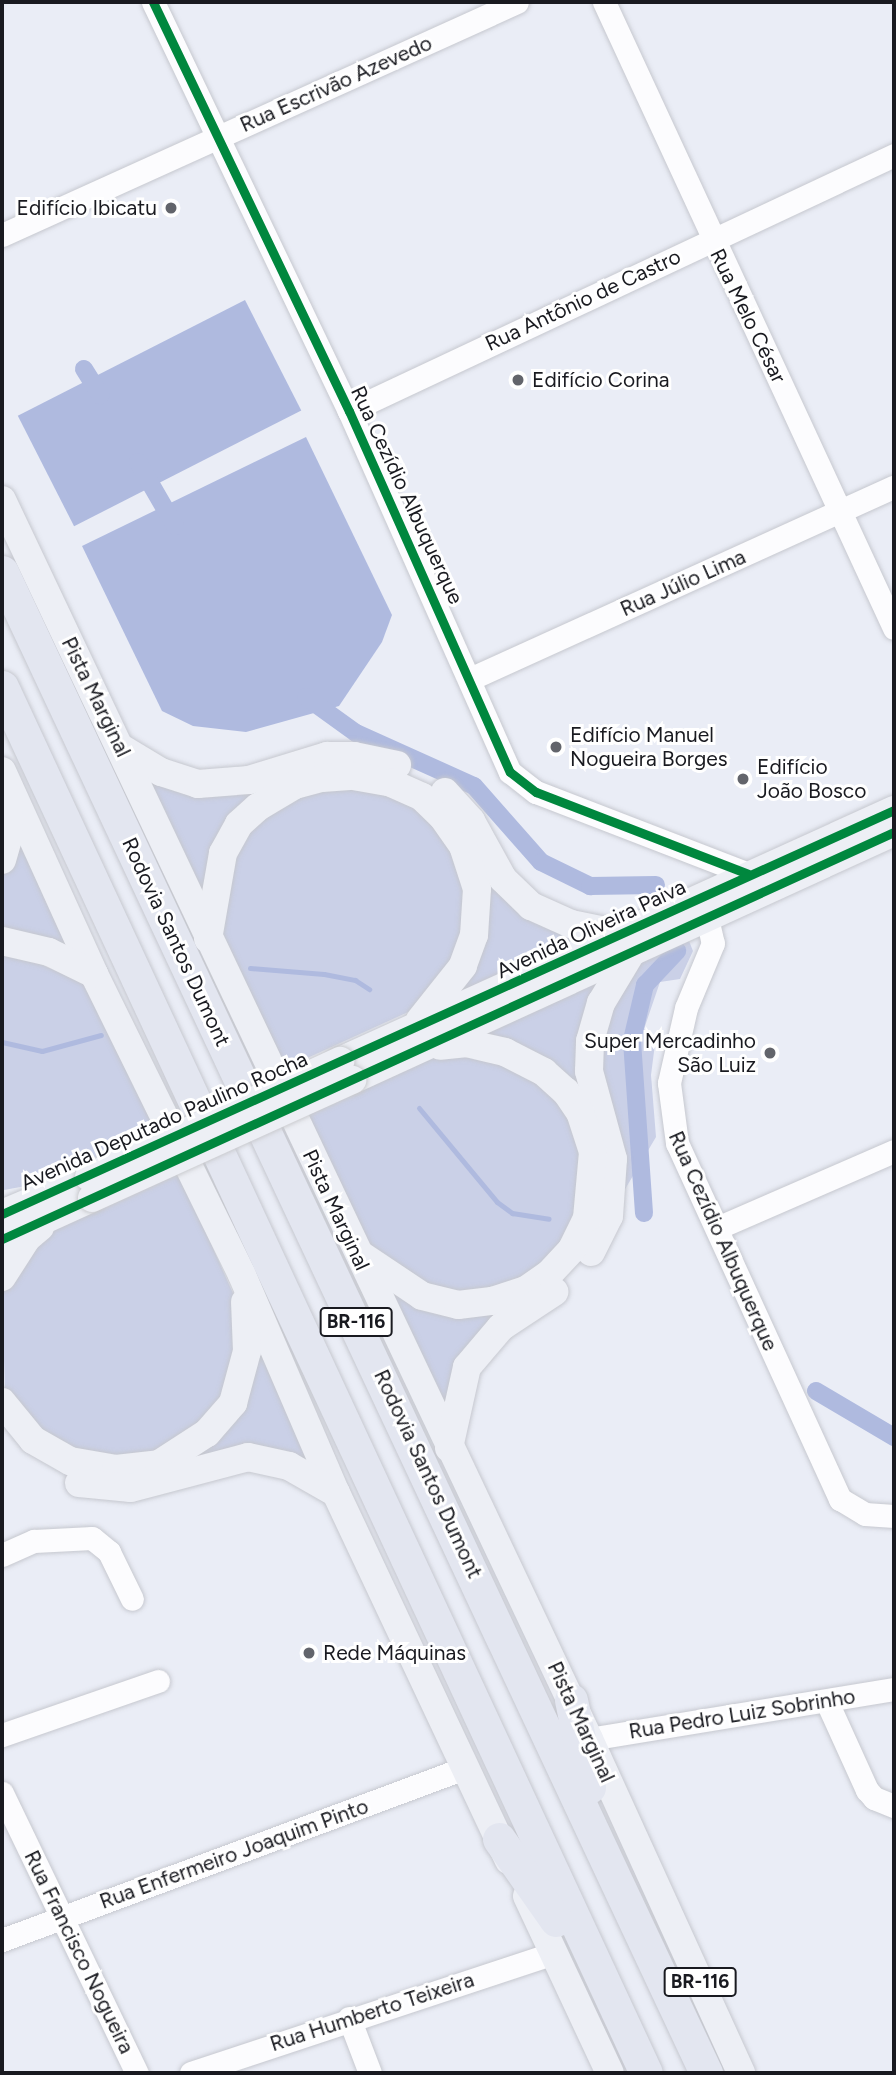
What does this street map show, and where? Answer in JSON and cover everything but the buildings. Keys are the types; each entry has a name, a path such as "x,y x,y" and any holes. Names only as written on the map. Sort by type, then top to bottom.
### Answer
{"highway":[{"name":"Rodovia Santos Dumont","path":"2,572 594,1828 706,2073"},
{"name":"BR-116","path":"2,687 646,2073"},
{"path":"571,1700 594,1828"},
{"path":"499,1839 603,1985"}],"main road":[{"name":"Pista Marginal","path":"2,500 121,748 208,941 571,1700 741,2073"},
{"path":"121,748 161,772 198,784 249,780 327,756 394,763 453,799 503,879 531,906 625,944 601,1003 590,1041 589,1072 613,1160 609,1216 599,1238 571,1278 501,1327 467,1367 449,1448"},
{"path":"2,860 9,823 4,776"},
{"path":"4,776 94,974 242,1275 336,1493 610,2073"},
{"path":"208,941 216,874 239,824 285,790 308,781 353,776 391,782 422,797 442,816 463,846 477,889 474,935 463,966 412,1041 487,1047 533,1065 559,1085 581,1114 593,1152 587,1218 572,1250 549,1274 527,1290 492,1301 458,1305 422,1296 356,1252"},
{"name":"Avenida Oliveira Paiva","path":"346,1070 625,944 748,874 894,810"},
{"name":"Avenida Oliveira Paiva","path":"625,944 707,918 894,832"},
{"path":"2,941 49,952 94,974"},
{"name":"Avenida Deputado Paulino Rocha","path":"2,1239 50,1205 346,1070"},
{"path":"2,1199 50,1205 2,1277"},
{"name":"Avenida Deputado Paulino Rocha","path":"2,1214 50,1205"},
{"path":"2,1402 33,1440 70,1461 116,1469 159,1464 176,1456 218,1423 238,1393 248,1339 242,1275"},
{"path":"2,1433 39,1466 89,1485 131,1488 248,1457 289,1466 336,1493"}],"street":[{"name":"Rua Cezídio Albuquerque","path":"153,2 216,139 349,411 472,678 510,772 520,783 748,874"},
{"name":"Rua Escrivão Azevedo","path":"2,235 517,2"},
{"name":"Rua Melo César","path":"604,2 711,239 842,512 894,628"},
{"name":"Rua Antônio de Castro","path":"349,411 894,155"},
{"name":"Rua Júlio Lima","path":"472,678 894,487"},
{"name":"Rua Cezídio Albuquerque","path":"707,918 713,943 686,1008 669,1083 677,1143 840,1499 864,1514 894,1516"},
{"path":"717,1228 894,1151"},
{"path":"2,1555 34,1541 80,1535 101,1543 132,1599"},
{"path":"2,1735 158,1681"},
{"name":"Rua Pedro Luiz Sobrinho","path":"589,1739 894,1689"},
{"path":"827,1702 867,1790 874,1798 894,1806"},
{"name":"Rua Enfermeiro Joaquim Pinto","path":"2,1940 466,1768"},
{"name":"Rua Francisco Nogueira","path":"2,1793 137,2073"},
{"name":"Rua Humberto Teixeira","path":"191,2073 349,2018 554,1953"},
{"path":"349,2018 370,2073"}],"shaded area":[{"path":"245,300 301,410 74,526 18,416"},
{"path":"306,437 392,615 382,642 339,706 246,732 193,726 162,711 82,546"},
{"path":"333,761 378,765 430,789 465,826 496,884 525,912 568,932 590,935 451,997 473,963 483,923 483,882 474,851 460,827 427,794 392,774 337,764 275,783 244,806 223,831 207,866 202,907 135,763 167,783 210,791 256,786 307,764"},
{"path":"387,788 437,823 466,880 464,942 417,1008 281,1070 223,951 217,914 230,850 291,792"},
{"path":"14,821 80,963 2,932 2,874"},
{"path":"687,936 693,951 680,979 660,982 644,1029 655,1044 651,1075 656,1137 621,1196 598,1079 600,1023 643,960"},
{"path":"2,948 82,982 106,1014 160,1126 42,1183 4,1190"},
{"path":"610,972 590,1005 580,1039 585,1090 606,1162 606,1191 595,1230 564,1275 504,1314 471,1345 456,1369 444,1421 380,1283 407,1298 446,1310 500,1306 531,1295 562,1271 587,1236 602,1175 586,1107 569,1085 543,1061 518,1048 469,1036"},
{"path":"442,1053 518,1064 574,1118 586,1156 583,1207 546,1266 511,1287 473,1295 433,1292 369,1252 300,1115"},
{"path":"178,1169 239,1307 230,1390 171,1450 129,1461 87,1457 48,1440 5,1393 2,1291 48,1230"},
{"path":"257,1339 320,1475 277,1453 237,1450 160,1474 127,1481 99,1480 66,1472 36,1456 2,1425 2,1417 36,1450 84,1472 141,1474 175,1463 203,1447 227,1422 247,1389"}],"waterway":[{"path":"84,369 100,395"},
{"path":"138,462 175,526"},
{"path":"306,697 356,733 474,786 541,862 590,886 656,885"},
{"path":"644,1213 632,1040 645,985 677,951"},
{"path":"250,968 324,974 355,980 369,989"},
{"path":"2,1042 42,1051 101,1035"},
{"path":"419,1108 497,1202 512,1213 549,1219"},
{"path":"816,1391 894,1437"}],"cycle path":[{"path":"153,2 349,411 510,772 536,792 748,874"},
{"path":"2,1214 894,810"},
{"path":"2,1239 894,832"}],"place":[{"name":"Edifício Ibicatu","path":"171,208"},
{"name":"Edifício Corina","path":"518,380"},
{"name":"Edifício Manuel Nogueira Borges","path":"556,747"},
{"name":"Edifício João Bosco","path":"743,779"},
{"name":"Super Mercadinho São Luiz","path":"770,1053"},
{"name":"Rede Máquinas","path":"309,1653"}]}
